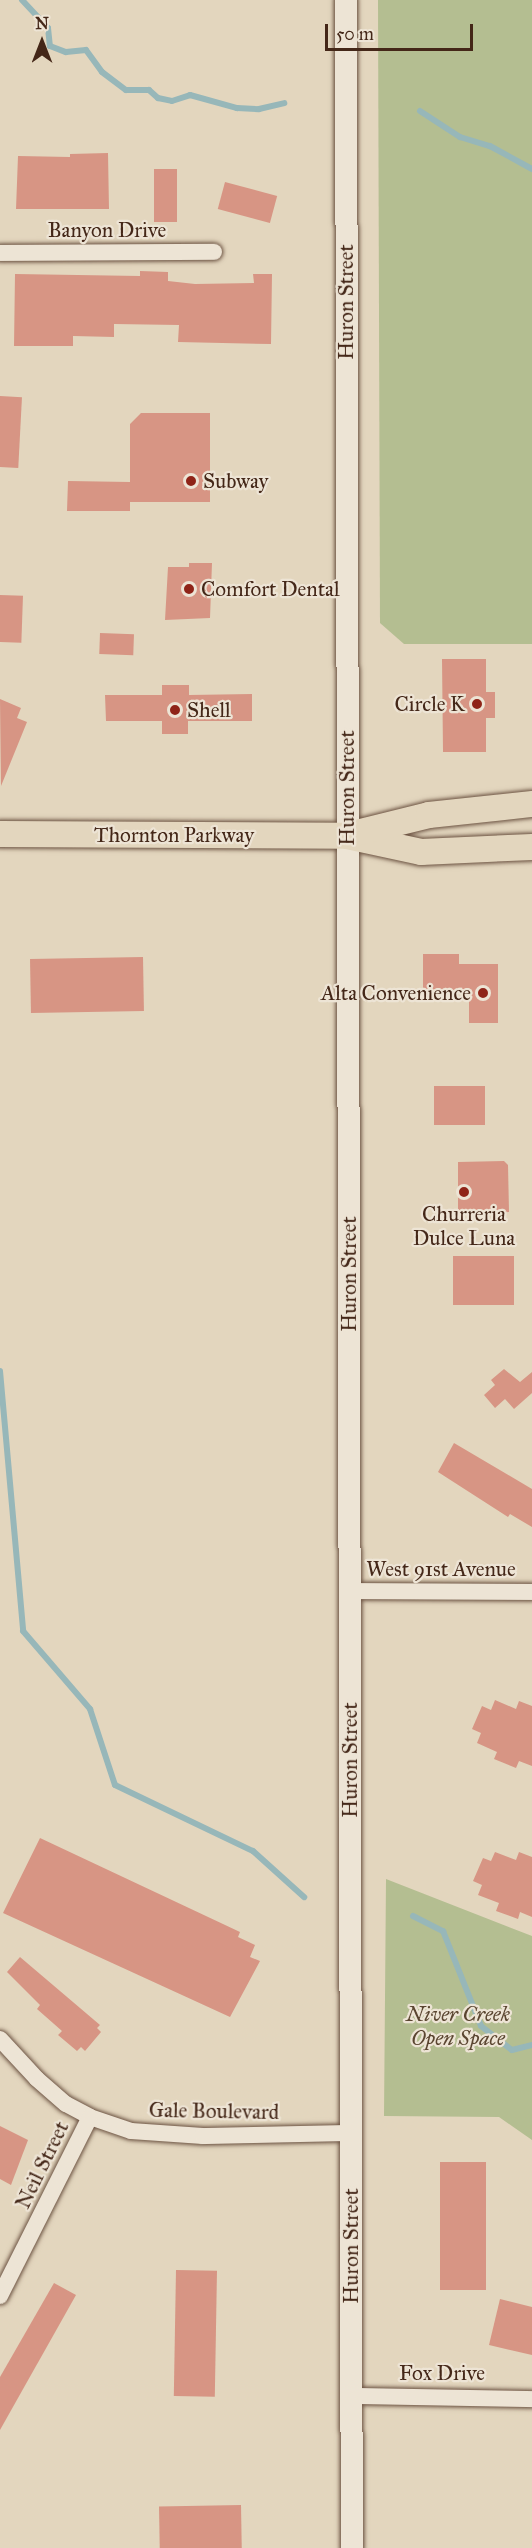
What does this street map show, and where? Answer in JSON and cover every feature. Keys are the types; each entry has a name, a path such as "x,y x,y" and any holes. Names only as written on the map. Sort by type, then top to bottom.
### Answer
{"main road":[{"name":"Huron Street","path":"345,0 352,2548"},
{"name":"Thornton Parkway","path":"347,836 429,815 532,804"},
{"name":"Thornton Parkway","path":"0,834 347,836 421,852 532,847"}],"street":[{"name":"Banyon Drive","path":"0,253 214,252"},
{"name":"West 91st Avenue","path":"350,1591 532,1592"},
{"name":"Gale Boulevard","path":"0,2039 37,2079 90,2117 131,2131 168,2135 351,2133"},
{"name":"Neil Street","path":"0,2296 90,2117"},
{"name":"Fox Drive","path":"352,2396 532,2399"}],"green space":[{"path":"378,0 532,0 532,644 404,644 380,623"},
{"name":"Niver Creek Open Space","path":"386,1879 532,1936 532,2140 499,2117 384,2116"}],"building":[{"path":"108,153 109,209 16,209 18,156 70,157 70,154"},
{"path":"154,169 177,169 177,222 154,222"},
{"path":"225,182 277,196 270,223 218,209"},
{"path":"140,271 168,272 168,281 195,284 254,283 253,274 272,274 271,344 178,342 179,325 114,324 114,337 73,336 73,346 14,346 15,274 140,276"},
{"path":"0,396 22,397 18,468 0,467"},
{"path":"141,413 210,413 210,502 130,502 130,511 67,511 68,481 130,482 130,424"},
{"name":"Comfort Dental","path":"189,563 212,563 210,618 165,620 168,567 189,567"},
{"path":"0,595 23,596 21,643 0,642"},
{"path":"100,633 134,634 133,655 99,654"},
{"name":"Circle K","path":"442,659 486,659 486,692 495,692 495,718 486,718 486,752 443,752"},
{"name":"Shell","path":"162,685 189,685 189,695 252,694 252,721 188,721 188,734 162,734 162,721 106,721 105,695 162,695"},
{"path":"0,699 21,708 17,718 27,722 1,786"},
{"path":"423,954 459,954 459,964 498,964 498,1023 469,1023 469,990 423,990"},
{"path":"143,957 144,1011 31,1013 30,959"},
{"path":"434,1086 485,1086 485,1125 434,1125"},
{"path":"504,1161 508,1165 509,1212 458,1215 458,1162"},
{"path":"453,1256 514,1256 514,1305 453,1305"},
{"path":"504,1369 520,1382 532,1372 532,1393 514,1409 505,1399 495,1408 484,1395 495,1385 491,1380"},
{"path":"454,1443 532,1489 532,1527 510,1514 508,1517 438,1472"},
{"path":"495,1700 516,1709 519,1701 532,1706 532,1766 519,1761 516,1768 494,1759 497,1752 477,1743 481,1733 472,1729 482,1706 491,1710"},
{"path":"40,1838 240,1932 238,1937 255,1945 250,1957 260,1961 230,2017 3,1913"},
{"path":"495,1852 516,1860 519,1852 532,1857 532,1917 520,1912 518,1919 496,1911 499,1903 478,1895 482,1885 473,1881 483,1858 491,1861"},
{"path":"20,1957 100,2025 97,2028 101,2032 85,2051 81,2047 77,2051 58,2035 62,2031 37,2009 40,2005 7,1972"},
{"path":"0,2126 28,2140 11,2185 0,2179"},
{"path":"440,2162 486,2162 486,2290 440,2290"},
{"path":"176,2270 217,2271 215,2397 174,2396"},
{"path":"54,2283 76,2295 0,2430 0,2377"},
{"path":"500,2299 532,2307 532,2355 489,2345"},
{"path":"241,2505 242,2548 160,2548 159,2506"}],"waterway":[{"path":"22,0 48,28 50,46 66,52 86,50 102,72 126,90 149,90 158,98 172,101 190,95 237,108 259,109 284,103"},
{"path":"420,111 460,137 490,146 532,169"},
{"path":"0,1371 23,1631 90,1709 115,1785 253,1851 304,1897"},
{"path":"413,1916 443,1931 481,2026 512,2050 532,2045"}],"place":[{"name":"Subway","path":"191,481"},
{"name":"Comfort Dental","path":"189,589"},
{"name":"Circle K","path":"477,704"},
{"name":"Shell","path":"175,710"},
{"name":"Alta Convenience","path":"483,993"},
{"name":"Churreria Dulce Luna","path":"464,1192"}]}
